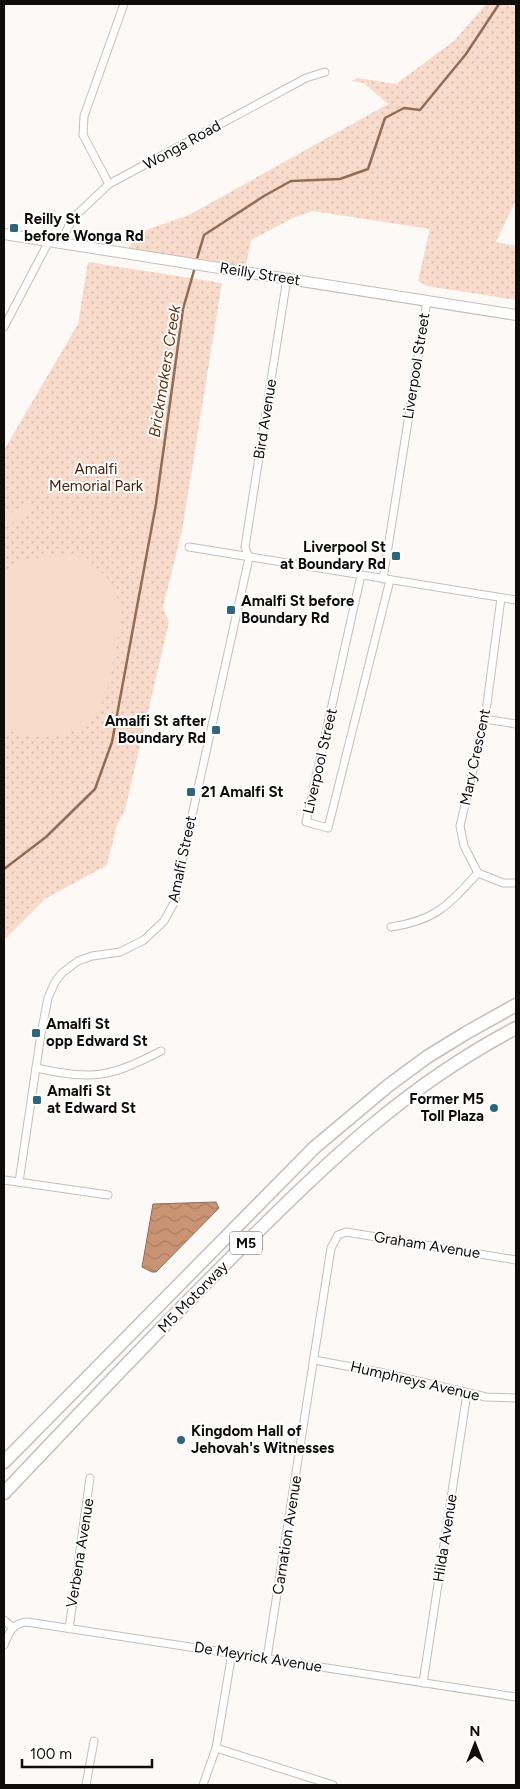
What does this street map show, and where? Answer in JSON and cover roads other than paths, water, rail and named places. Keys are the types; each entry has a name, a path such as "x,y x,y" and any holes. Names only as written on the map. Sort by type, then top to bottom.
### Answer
{"highway":[{"name":"M5 Motorway","path":"4,1462 315,1147 389,1085 428,1057 516,1005"},
{"name":"M5 Motorway","path":"4,1493 209,1279 314,1175 408,1095 459,1060 516,1028"}],"main road":[{"name":"Reilly Street","path":"4,234 516,315"}],"street":[{"path":"109,184 83,135 84,116 124,4"},
{"name":"Wonga Road","path":"60,243 73,218 109,184 306,78 325,72"},
{"path":"4,327 49,241"},
{"name":"Bird Avenue","path":"249,558 245,547 287,278"},
{"name":"Liverpool Street","path":"361,575 306,822 328,828 386,580 427,301"},
{"path":"190,547 516,600"},
{"name":"Amalfi Street","path":"19,1182 46,1004 58,977 70,966 85,958 120,952 144,940 161,925 173,906 249,558"},
{"name":"Mary Crescent","path":"478,873 464,846 460,826 484,719 501,598"},
{"path":"484,719 516,724"},
{"path":"392,927 420,921 447,907 478,873 503,883 516,882"},
{"path":"36,1068 74,1075 106,1074 126,1069 161,1051"},
{"path":"4,1180 108,1195"},
{"name":"Graham Avenue","path":"338,1235 346,1232 516,1260"},
{"name":"Carnation Avenue","path":"267,1658 331,1248 338,1235"},
{"name":"Humphreys Avenue","path":"314,1360 380,1372 467,1393 499,1398 516,1398"},
{"name":"Hilda Avenue","path":"423,1683 467,1393"},
{"name":"Verbena Avenue","path":"69,1628 90,1478"},
{"path":"4,1620 12,1627 4,1645"},
{"name":"De Meyrick Avenue","path":"12,1627 19,1623 27,1622 516,1697"},
{"path":"203,1785 216,1748 232,1653"},
{"path":"86,1785 94,1741"},
{"path":"216,1748 333,1785"}],"water":[{"path":"216,1202 219,1208 156,1272 142,1267 153,1204"}],"waterway":[{"name":"Brickmakers Creek","path":"196,262 204,235 291,181 340,179 368,169 385,118 404,108 420,110 466,54 499,4"},
{"name":"Brickmakers Creek","path":"4,869 46,837 95,789 112,742 156,504 183,309 195,267"}],"place":[{"name":"Reilly St before Wonga Rd","path":"14,228"},
{"name":"Liverpool St at Boundary Rd","path":"396,556"},
{"name":"Amalfi St before Boundary Rd","path":"231,610"},
{"name":"Amalfi St after Boundary Rd","path":"216,730"},
{"name":"21 Amalfi St","path":"191,792"},
{"name":"Amalfi St opp Edward St","path":"36,1033"},
{"name":"Amalfi St at Edward St","path":"37,1100"},
{"name":"Former M5 Toll Plaza","path":"494,1108"},
{"name":"Kingdom Hall of Jehovah's Witnesses","path":"181,1440"}],"park label":[{"name":"Amalfi Memorial Park","path":"96,478"}]}
